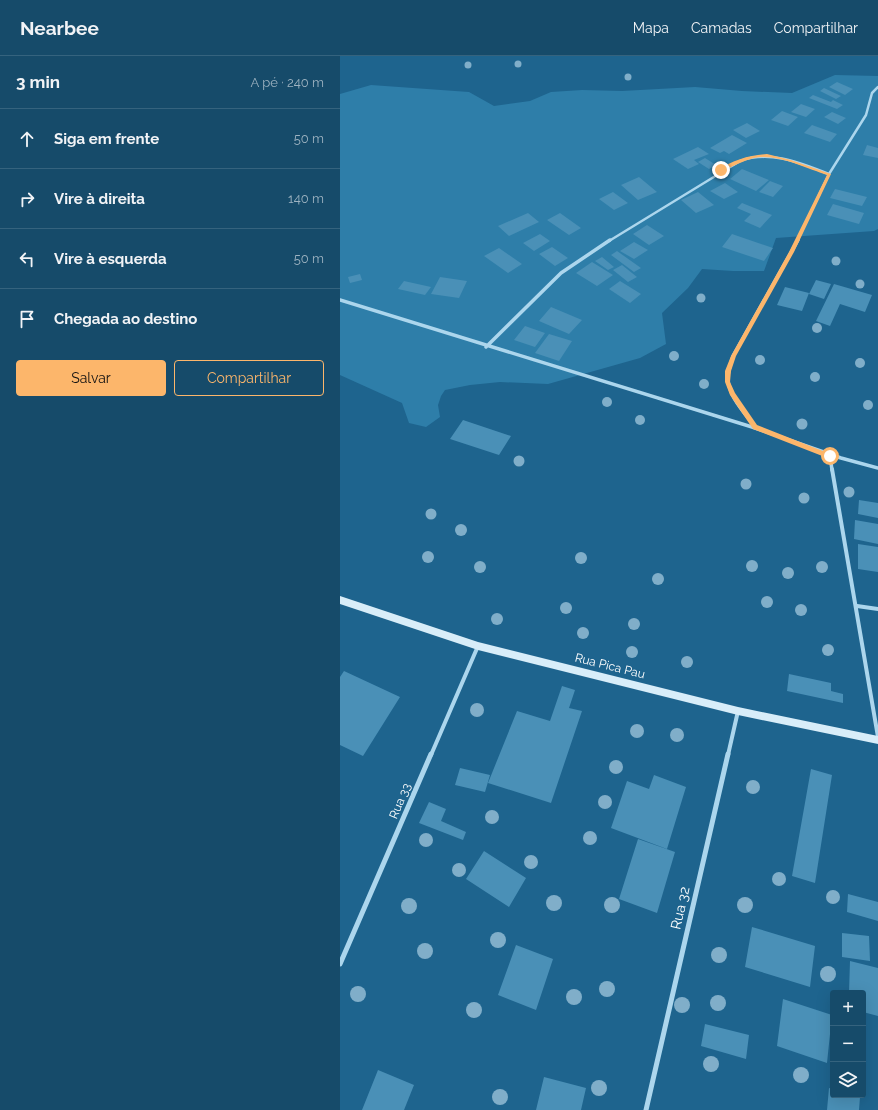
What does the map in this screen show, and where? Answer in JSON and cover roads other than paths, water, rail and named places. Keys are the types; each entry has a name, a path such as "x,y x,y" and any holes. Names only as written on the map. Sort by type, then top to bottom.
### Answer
{"street":[{"path":"755,427 732,394 728,382 728,371 739,346 792,252 829,174 866,115 872,93 878,87"},
{"path":"486,347 562,273 629,227 721,170 740,161 756,156 767,156 789,160 829,174"},
{"path":"340,300 486,347 755,427 830,456 878,468"},
{"path":"830,456 857,606 878,737"},
{"name":"Rua Pica Pau","path":"340,600 478,646 738,711 878,740"},
{"path":"857,606 878,610"},
{"name":"Rua 33","path":"340,964 478,646"},
{"name":"Rua 32","path":"646,1110 738,711"}]}
